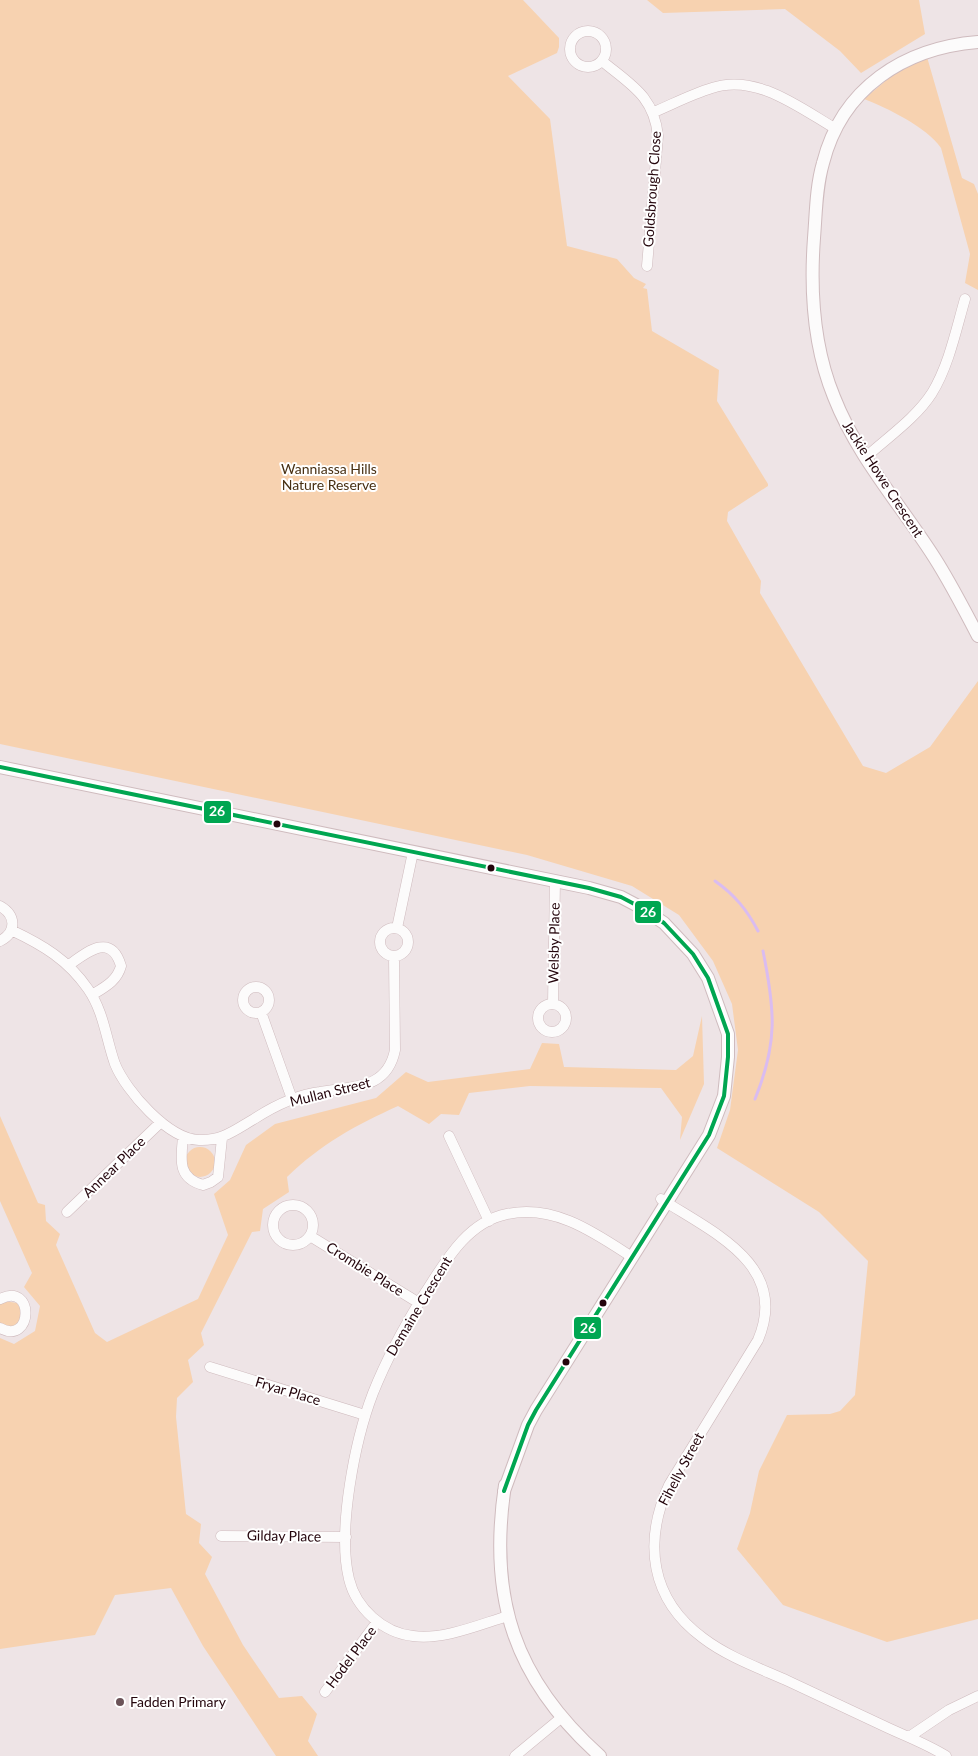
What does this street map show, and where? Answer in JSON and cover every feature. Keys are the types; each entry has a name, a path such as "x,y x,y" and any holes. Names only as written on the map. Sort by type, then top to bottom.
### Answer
{"street":[{"name":"Jackie Howe Crescent","path":"978,42 956,44 928,51 890,69 859,95 836,129 822,163 818,188 812,300 816,336 833,397 866,457 934,557 978,636"},
{"name":"Goldsbrough Close","path":"602,61 640,92 654,112 658,136 647,266"},
{"name":"Goldsbrough Close","path":"654,112 711,88 730,84 750,86 779,96 836,129"},
{"path":"866,457 917,412 931,394 945,365 966,299"},
{"path":"0,767 616,895 640,907 664,923 693,954 708,978 721,1016 719,1081 706,1133 526,1424 510,1458 504,1491 499,1543 504,1598 508,1616 528,1669 561,1718 600,1756"},
{"path":"397,928 412,852"},
{"name":"Welsby Place","path":"552,1004 555,881"},
{"path":"0,906 11,915 12,930 7,937 0,941"},
{"path":"397,928 405,933 408,943 403,952 394,956 383,951 379,940 385,930 397,928"},
{"name":"Mullan Street","path":"12,930 42,944 69,965 92,995 106,1025 115,1063 124,1080 161,1122 183,1137 198,1140 222,1138 292,1099 314,1092 366,1084 377,1080 387,1072 395,1050 394,956"},
{"path":"69,965 97,947 106,948 115,953 121,966 119,973 114,981 92,995"},
{"path":"261,1012 292,1099"},
{"name":"Annear Place","path":"67,1212 161,1122"},
{"path":"449,1136 490,1221"},
{"path":"183,1137 181,1165 189,1179 203,1185 218,1177 222,1138"},
{"name":"Fihelly Street","path":"664,1201 737,1248 750,1264 760,1281 766,1308 764,1325 758,1340 669,1486 660,1505 653,1540 653,1558 662,1585 673,1607 688,1626 723,1651 946,1756"},
{"name":"Crombie Place","path":"288,1205 304,1208 313,1220 310,1236 298,1245 282,1242 273,1230 276,1214 288,1205"},
{"name":"Demaine Crescent","path":"508,1616 428,1637 411,1636 394,1631 377,1622 365,1610 355,1595 349,1580 346,1537 350,1482 365,1415 390,1354 419,1303 453,1250 470,1233 490,1221 507,1214 557,1216 588,1229 630,1255"},
{"name":"Crombie Place","path":"310,1236 419,1303"},
{"path":"0,1299 9,1296 21,1300 27,1313 26,1319 16,1329 10,1331 0,1328"},
{"name":"Fryar Place","path":"210,1367 365,1415"},
{"name":"Gilday Place","path":"221,1536 346,1537"},
{"name":"Hodel Place","path":"325,1692 377,1622"},
{"path":"909,1737 949,1710 978,1696"},
{"path":"515,1756 561,1718"}],"green space":[{"name":"Wanniassa Hills Nature Reserve","path":"0,0 523,0 559,38 557,53 508,76 550,119 567,246 617,259 634,278 646,284 643,288 647,289 652,331 719,370 717,401 768,484 768,486 728,512 727,521 761,581 760,593 863,766 886,773 930,747 978,681 978,1619 887,1642 783,1605 737,1549 750,1513 759,1471 787,1415 830,1414 840,1411 855,1395 868,1261 819,1212 717,1148 730,1110 738,1050 732,1004 713,961 679,915 632,886 527,855 0,744"},
{"path":"647,0 919,0 925,34 861,73 840,51 785,9 663,13"},
{"path":"927,57 962,178 974,184 978,194 978,290 965,283 970,254 941,148 935,140 917,126 895,113 864,99 895,73"},
{"path":"702,1016 704,1084 680,1140 682,1117 661,1088 530,1086 469,1093 459,1115 441,1114 429,1124 398,1106 353,1128 326,1145 300,1165 287,1177 289,1192 263,1209 260,1231 252,1232 201,1333 204,1345 188,1360 193,1382 177,1398 176,1417 186,1514 201,1524 199,1543 212,1557 205,1574 243,1645 279,1698 302,1696 317,1714 308,1741 318,1756 276,1756 203,1646 171,1588 115,1595 95,1635 0,1649 0,1338 14,1344 35,1331 40,1306 24,1287 32,1273 0,1201 0,1116 38,1203 45,1205 46,1221 60,1234 56,1245 95,1333 107,1342 198,1299 228,1235 214,1194 230,1180 246,1145 275,1124 376,1098 406,1072 428,1082 530,1069 542,1043 559,1044 564,1067 676,1070 693,1056"},
{"path":"200,1147 211,1151 215,1162 211,1173 200,1177 189,1173 185,1162 189,1151"},
{"path":"4,1301 17,1303 22,1311 19,1323 11,1328 0,1325 0,1304"}],"waterway":[{"path":"715,881 740,903 758,931"},
{"path":"755,1099 768,1061 772,1026 770,991 763,951"}],"transit line":[{"name":"26","path":"0,767 589,888 621,897 640,907 664,923 693,954 708,978 728,1034 724,1096 709,1135 536,1410 528,1425 504,1491"}],"place":[{"name":"Fadden Primary","path":"120,1702"}]}
